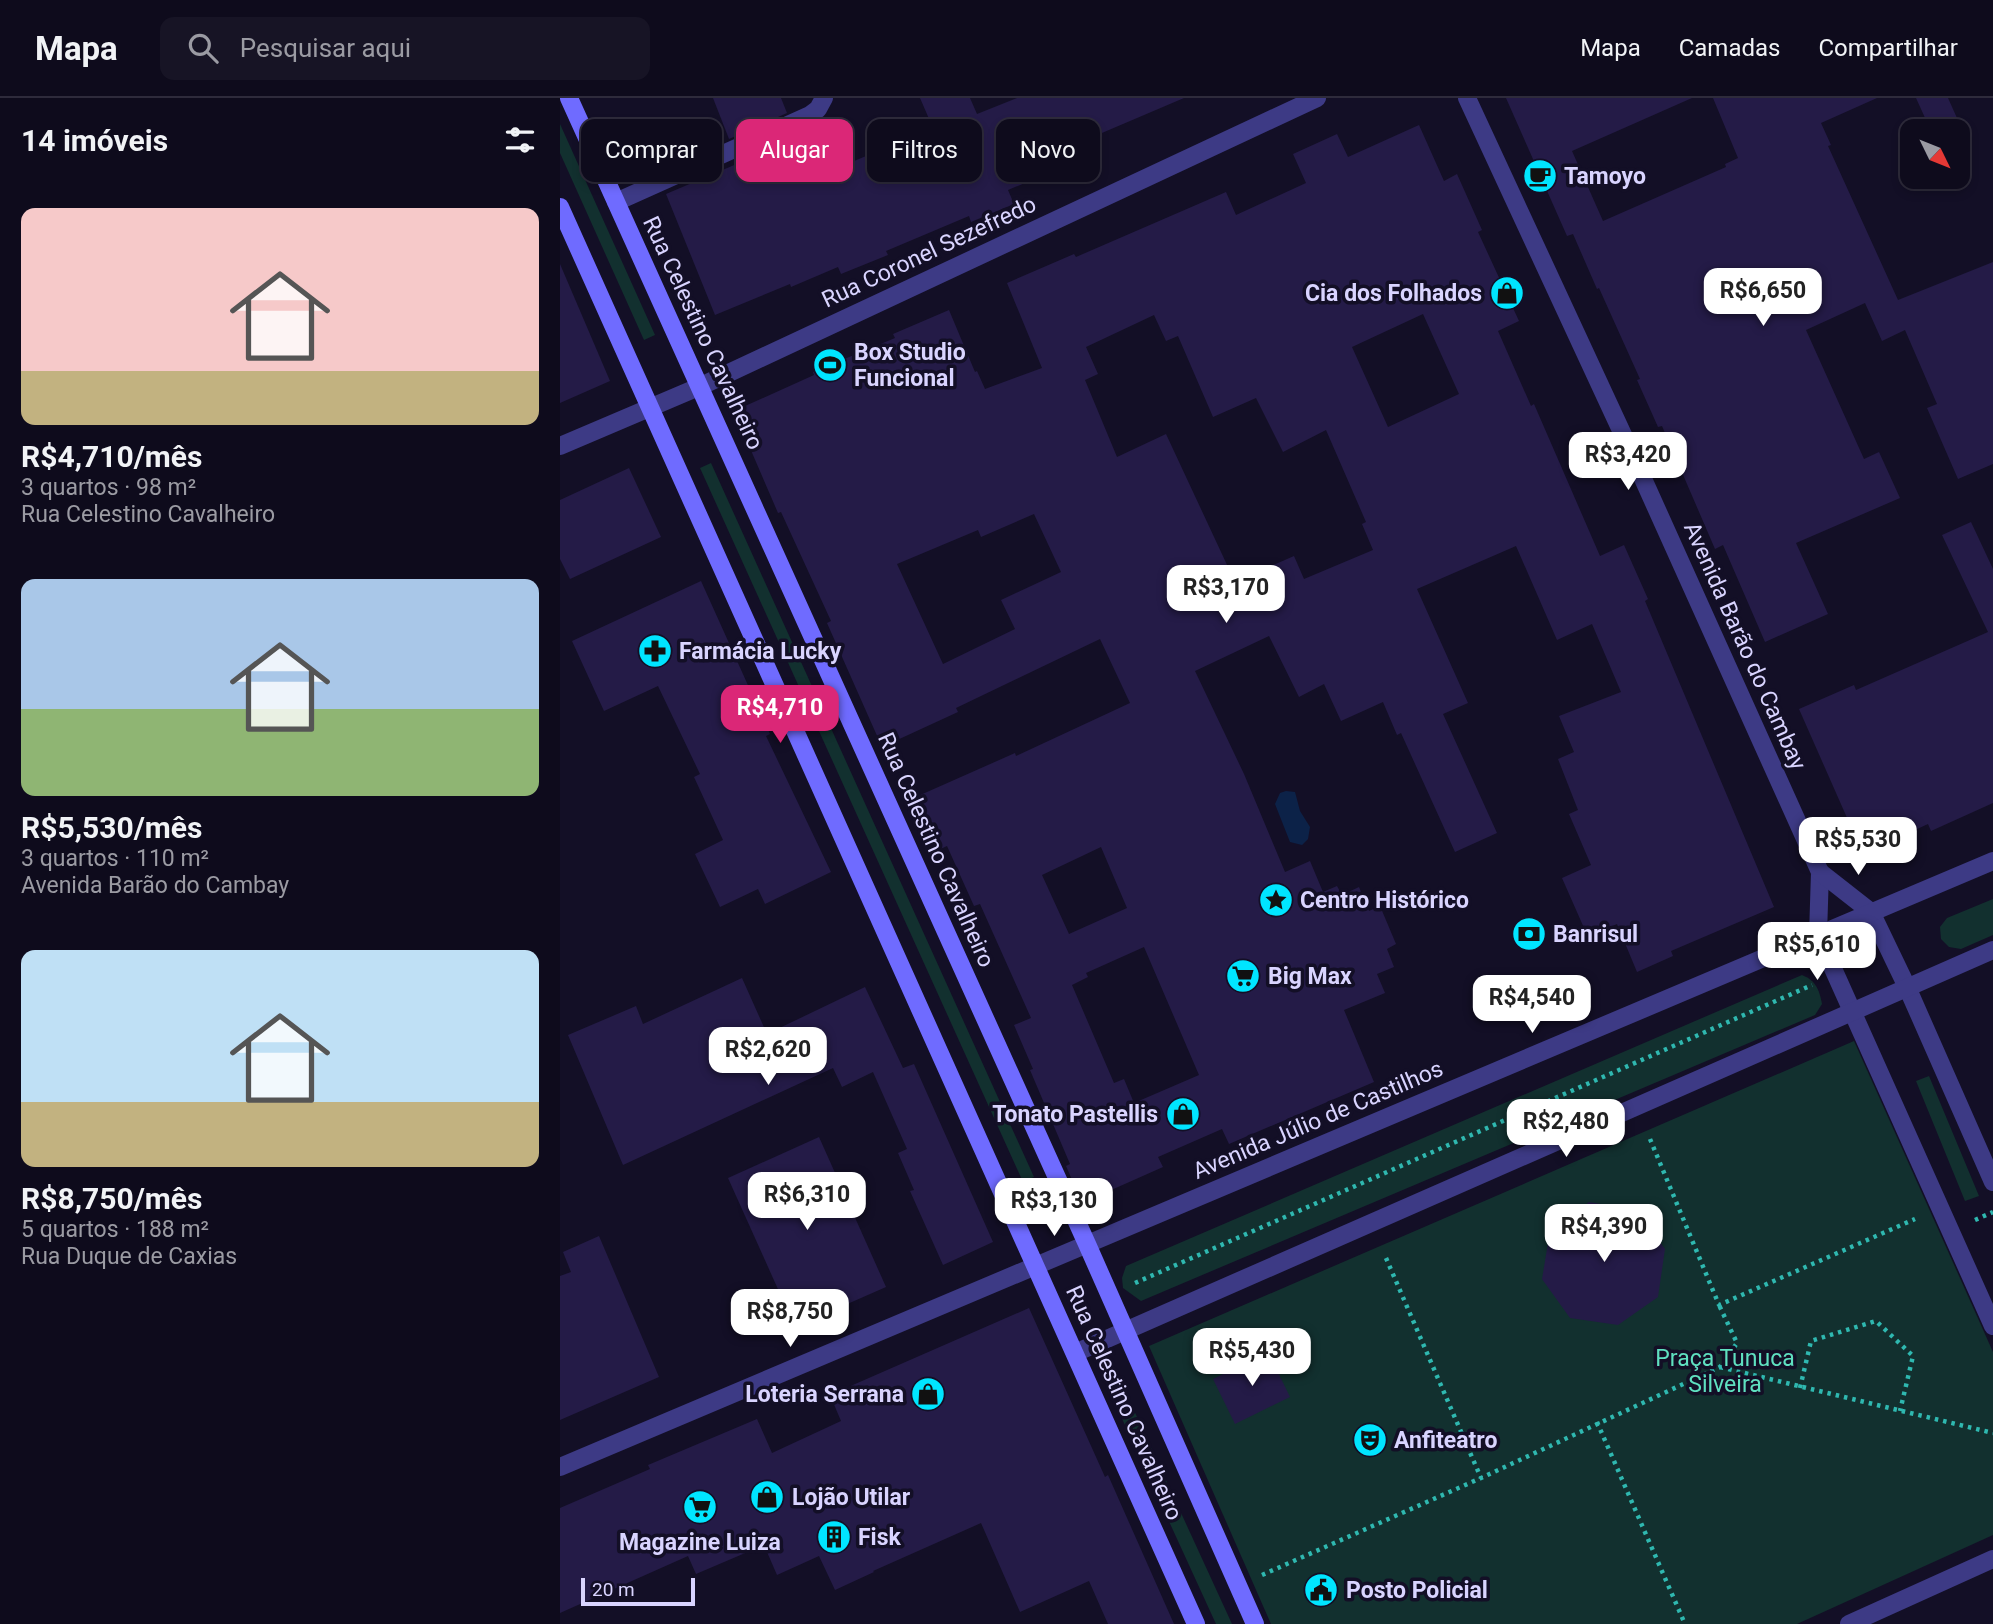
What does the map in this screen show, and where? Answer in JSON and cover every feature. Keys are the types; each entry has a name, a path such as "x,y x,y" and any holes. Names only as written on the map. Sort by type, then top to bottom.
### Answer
{"main road":[{"name":"Rua Celestino Cavalheiro","path":"569,98 1087,1244 1255,1624"},
{"name":"Rua Celestino Cavalheiro","path":"560,207 1196,1624"}],"street":[{"path":"616,202 810,115 818,109 824,98"},
{"name":"Rua Coronel Sezefredo","path":"560,446 701,386 1317,98"},
{"name":"Avenida Barão do Cambay","path":"1467,98 1820,872 1818,935 1993,1326"},
{"name":"Avenida Júlio de Castilhos","path":"560,1468 1993,861"},
{"name":"Avenida Barão do Cambay","path":"1820,872 1871,912 1993,1182"},
{"path":"1075,1353 1993,950"},
{"path":"1849,1624 1993,1559"}],"path":[{"path":"1108,1295 1835,975"},
{"path":"1261,1576 1720,1367 1737,1343 1650,1139"},
{"path":"1719,1306 1919,1217"},
{"path":"1385,1258 1481,1478"},
{"path":"1800,1388 1811,1341 1875,1321 1913,1356 1900,1411"},
{"path":"1720,1367 1993,1433"},
{"path":"1597,1422 1685,1624"}],"green space":[{"path":"560,124 581,171 581,182 586,182 655,335 644,340 560,153"},
{"path":"711,463 1034,1177 1023,1182 700,468"},
{"path":"1993,899 1993,935 1961,949 1949,947 1941,939 1940,927 1947,918"},
{"path":"1802,975 1814,983 1820,994 1822,1004 1815,1015 1141,1301 1123,1288 1122,1278 1126,1266"},
{"name":"Praça Tunuca Silveira","path":"1854,1041 1993,1352 1993,1535 1797,1624 1271,1624 1149,1346"},
{"path":"1929,1076 1979,1196 1965,1201 1916,1081"},
{"path":"1126,1393 1232,1624 1216,1624 1113,1399"}],"water":[{"path":"1295,792 1300,811 1310,827 1308,839 1302,845 1290,842 1275,804 1280,793"}],"building":[{"path":"713,98 781,98 787,113 774,119 736,119 736,136 729,139"},
{"path":"920,98 970,98 977,114 1017,98 1184,98 1100,134 1100,119 996,119 996,182 1027,182 1008,190 1014,204 971,222 969,216 886,251 888,255 841,274 838,267 715,315 666,194 694,182 722,182 722,170 736,164 736,182 853,182 853,161 867,156 867,182 982,182 982,119 929,119"},
{"path":"1506,98 1692,98 1572,151 1603,221 1726,167 1725,164 1738,158 1713,98 1877,98 1821,123 1831,145 1828,146 1898,300 1993,262 1993,464 1958,479 1927,408 1937,404 1905,330 1882,341 1865,303 1806,330 1864,459 1879,452 1900,498 1796,543 1828,614 1765,642 1723,545 1715,549 1662,426 1658,427 1637,380 1640,379 1599,288 1597,289 1573,234 1567,236"},
{"path":"1916,98 1948,98 1957,119 1926,119"},
{"path":"1419,125 1444,181 1457,174 1482,230 1478,232 1519,321 1498,331 1531,406 1534,404 1600,556 1624,545 1774,907 1671,951 1673,956 1637,972 1617,924 1588,937 1562,878 1591,865 1569,814 1578,810 1558,759 1574,752 1559,716 1621,692 1592,624 1557,640 1516,546 1417,589 1468,703 1443,714 1497,833 1455,852 1401,733 1397,735 1383,702 1341,721 1324,684 1299,697 1269,636 1195,671 1244,774 1285,872 1310,861 1323,892 1337,886 1342,895 1359,887 1369,911 1380,906 1396,944 1387,949 1394,967 1377,974 1385,993 1344,1010 1374,1082 1229,1144 1222,1129 1158,1157 1163,1167 1082,1203 1066,1166 1070,1164 1014,1025 1031,1018 980,904 974,906 947,846 932,853 909,800 1015,753 1016,756 1130,703 1100,639 956,708 958,712 882,747 827,623 831,621 781,512 778,513 734,411 814,375 813,372 895,338 893,334 949,310 985,389 1042,368 1007,283 1074,254 1076,257 1226,192 1236,215 1306,183 1293,154 1337,134 1348,157","holes":["1423,314 1459,394 1388,427 1352,347","1154,315 1166,341 1178,336 1213,417 1256,398 1283,452 1326,430 1366,522 1362,524 1373,550 1304,579 1294,556 1235,582 1166,434 1117,457 1085,380 1098,374 1086,347","1034,514 1061,572 1001,600 1015,629 943,664 897,564 978,530 981,537","1101,847 1127,908 1069,934 1042,875","1144,947 1199,1075 1134,1103 1124,1079 1114,1083 1072,985 1088,977 1086,973"]},
{"path":"560,264 610,381 560,403"},
{"path":"629,468 661,537 570,579 560,559 560,500"},
{"path":"1971,522 1993,569 1993,803 1931,831 1928,824 1863,854 1799,709 1854,685 1856,690 1988,632 1942,535"},
{"path":"701,581 770,734 766,736 831,872 765,904 758,889 720,907 695,854 723,840 694,777 700,774 658,686 604,711 572,641"},
{"path":"742,978 767,1034 865,987 903,1068 914,1064 993,1242 943,1265 910,1191 914,1190 898,1153 907,1149 873,1072 842,1087 833,1068 623,1165 568,1035 636,1006 643,1024"},
{"path":"819,1137 886,1287 795,1327 728,1178"},
{"path":"1589,1202 1637,1210 1665,1249 1658,1297 1618,1325 1570,1318 1542,1279 1550,1231"},
{"path":"599,1236 659,1377 560,1420 560,1276 571,1272 563,1252"},
{"path":"1029,1308 1105,1477 1108,1475 1174,1624 1108,1624 1089,1581 1020,1612 981,1523 835,1590 819,1556 777,1575 764,1545 696,1574 688,1556 560,1613 560,1508 650,1469 648,1465 757,1419 772,1453 841,1421 830,1395"},
{"path":"1268,1352 1290,1397 1235,1424 1213,1379"}],"place":[{"name":"Tamoyo","path":"1540,176"},
{"name":"Cia dos Folhados","path":"1507,293"},
{"name":"Box Studio Funcional","path":"830,365"},
{"name":"Farmácia Lucky","path":"655,651"},
{"name":"Centro Histórico","path":"1276,900"},
{"name":"Banrisul","path":"1529,934"},
{"name":"Big Max","path":"1243,976"},
{"name":"Tonato Pastellis","path":"1183,1114"},
{"name":"Loteria Serrana","path":"928,1394"},
{"name":"Anfiteatro","path":"1370,1440"},
{"name":"Lojão Utilar","path":"767,1497"},
{"name":"Magazine Luiza","path":"700,1507"},
{"name":"Fisk","path":"834,1537"},
{"name":"Posto Policial","path":"1321,1590"}]}
